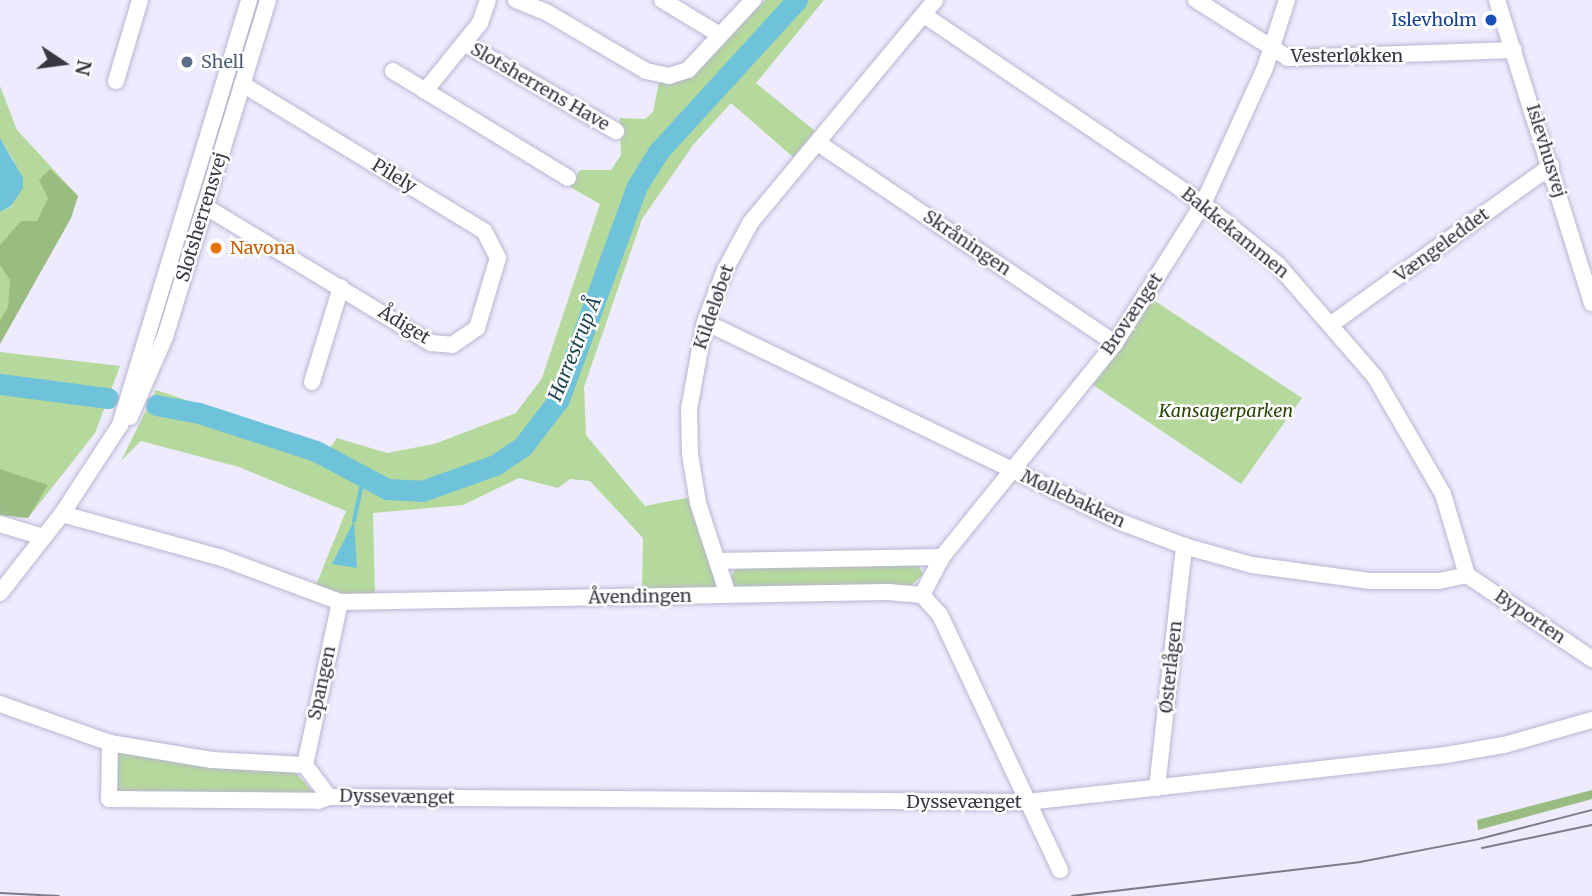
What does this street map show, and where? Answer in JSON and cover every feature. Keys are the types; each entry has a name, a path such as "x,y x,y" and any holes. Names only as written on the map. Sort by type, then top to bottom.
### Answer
{"street":[{"path":"116,81 140,0"},
{"name":"Slotsherrensvej","path":"0,593 62,514 120,425 249,0"},
{"name":"Slotsherrensvej","path":"120,425 134,414 165,337 268,0"},
{"name":"Slotsherrens Have","path":"425,91 480,23 488,0"},
{"path":"516,0 656,75 688,70 753,0"},
{"path":"662,0 720,34"},
{"name":"Kildeløbet","path":"727,595 698,503 691,454 691,398 705,322 725,270 751,222 935,0"},
{"name":"Vesterløkken","path":"1196,0 1270,50 1288,58 1514,50"},
{"name":"Brovænget","path":"922,595 942,558 1115,343 1203,204 1270,50 1287,0"},
{"name":"Islevhusvej","path":"1497,0 1592,303"},
{"name":"Bakkekammen","path":"924,15 1203,204 1278,265 1333,323 1376,377 1443,494 1467,575"},
{"name":"Slotsherrens Have","path":"464,43 616,131"},
{"path":"393,71 568,178"},
{"name":"Pilely","path":"242,84 484,231 498,258 486,298"},
{"name":"Skråningen","path":"818,143 1115,343"},
{"name":"Vængeleddet","path":"1333,323 1551,166"},
{"name":"Ådiget","path":"206,207 442,346 470,336 486,298"},
{"path":"312,382 341,287"},
{"name":"Møllebakken","path":"705,322 1118,521 1184,546 1252,565 1371,581 1438,581 1467,575"},
{"name":"Åvendingen","path":"62,514 222,558 340,601 922,595"},
{"path":"0,524 43,537"},
{"name":"Østerlågen","path":"1157,788 1184,546"},
{"path":"718,561 942,558"},
{"name":"Byporten","path":"1467,575 1592,659"},
{"path":"922,595 940,615 1060,870"},
{"name":"Spangen","path":"305,765 340,601"},
{"path":"0,704 110,743 212,760 305,765"},
{"name":"Dyssevænget","path":"110,743 109,799 318,801 329,797 1027,802 1458,753 1504,746 1592,720"},
{"name":"Dyssevænget","path":"305,765 329,797"}],"green space":[{"path":"765,0 824,0 756,83 815,131 793,157 731,103 693,145 642,219 584,387 586,435 645,506 691,497 699,535 718,579 716,586 708,591 642,591 643,538 590,481 570,479 558,488 519,478 463,505 373,513 375,597 332,592 316,585 346,511 239,467 141,441 121,461 156,390 330,448 337,438 387,453 434,444 516,413 542,378 600,204 570,187 580,170 611,170 621,155 620,118 645,119 653,112 659,82 671,84 694,76"},
{"path":"0,86 17,130 78,196 71,218 0,344 0,212 12,206 14,161 0,138"},
{"path":"50,169 78,196 71,218 0,344 0,321 8,307 10,280 0,265 0,245 21,221 37,221 48,198 39,180"},
{"name":"Kansagerparken","path":"1152,299 1302,398 1241,484 1093,385"},
{"path":"0,352 120,366 95,433 28,518 0,515"},
{"path":"0,469 48,485 28,518 0,515"},
{"path":"916,561 923,574 912,585 737,590 731,578 737,564"},
{"path":"117,751 187,764 296,773 318,797 113,793"},
{"path":"1592,790 1592,799 1478,830 1477,820"}],"water":[{"path":"0,138 23,178 23,188 11,206 0,212"},
{"path":"354,521 357,568 332,564"}],"waterway":[{"name":"Harrestrup Å","path":"156,405 199,413 316,451 387,489 422,491 495,465 523,446 559,399 637,186 658,152 797,0"},
{"name":"Harrestrup Å","path":"0,384 108,398"},
{"path":"354,521 363,479"}],"tram line":[{"path":"1072,896 1360,862 1479,839 1592,810"},
{"path":"1482,848 1592,825"},
{"path":"0,893 59,896"}],"place":[{"name":"Islevholm","path":"1491,20"},
{"name":"Shell","path":"187,62"},
{"name":"Navona","path":"216,248"}]}
